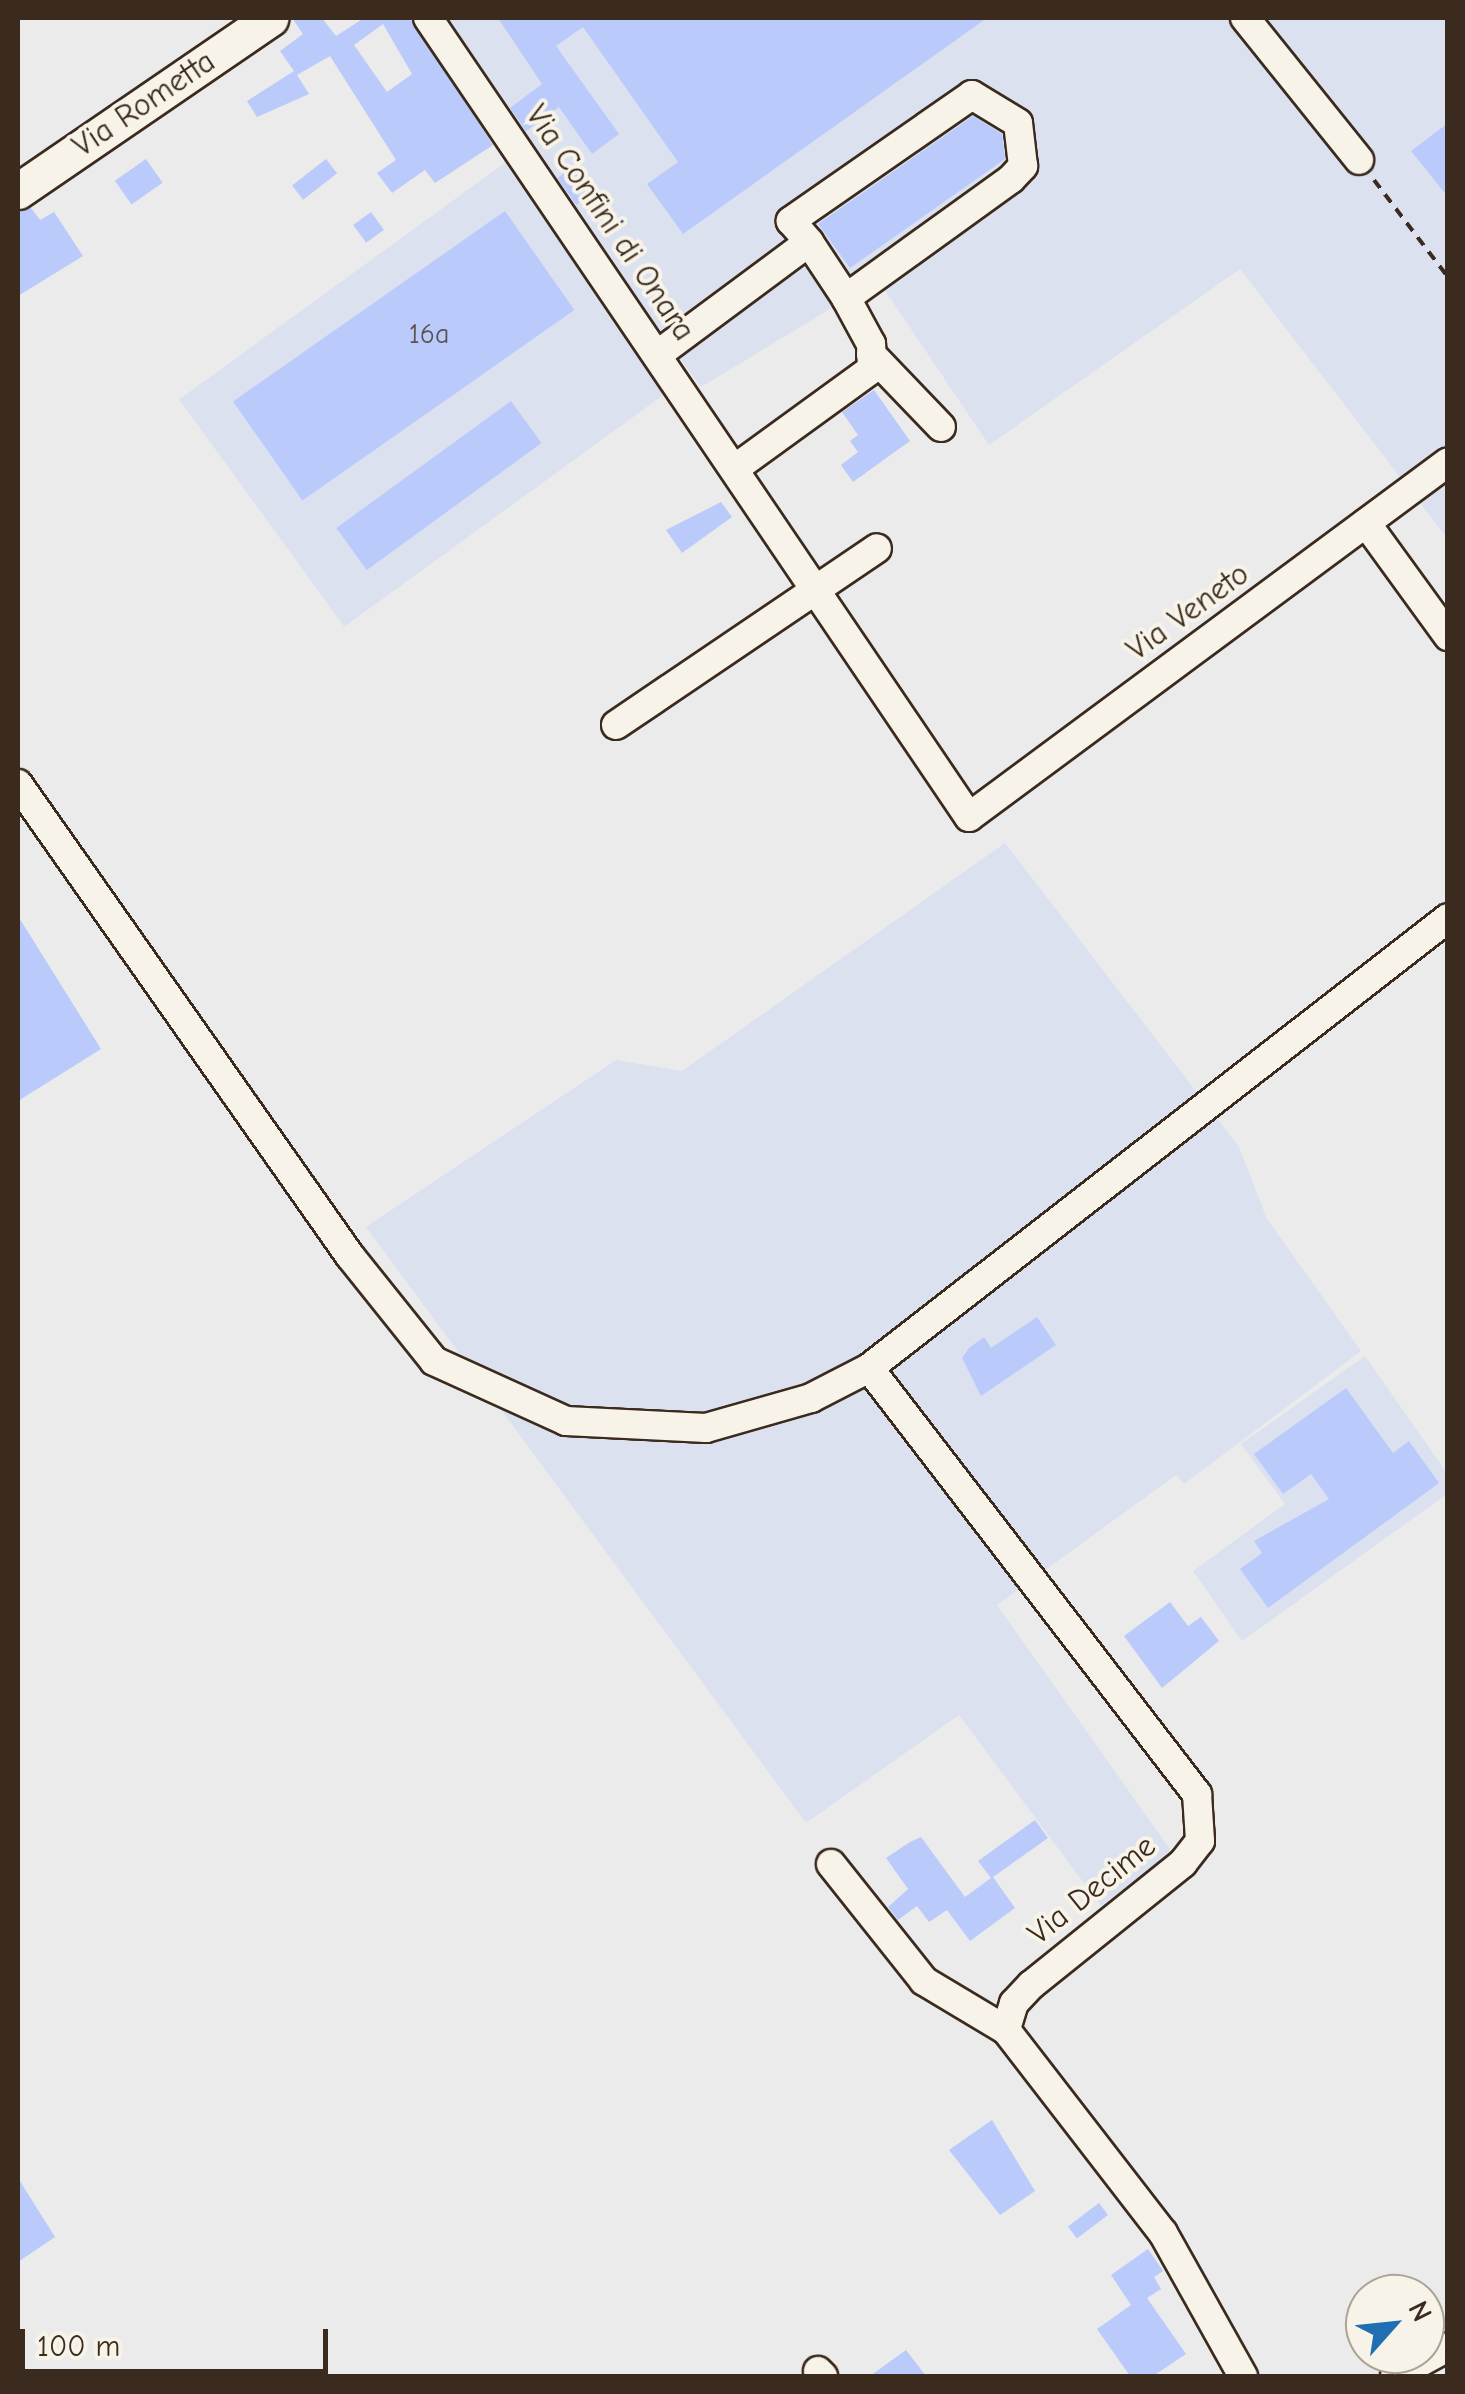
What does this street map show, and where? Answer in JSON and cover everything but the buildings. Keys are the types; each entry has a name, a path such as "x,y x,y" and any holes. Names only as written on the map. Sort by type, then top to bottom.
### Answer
{"main road":[{"name":"Via Rometta","path":"18,191 271,18"}],"street":[{"name":"Via Confini di Onara","path":"428,18 737,467 817,594 969,817"},
{"path":"1245,18 1359,160"},
{"path":"846,298 1010,180 1023,166 1018,124 972,95 790,221 809,242 846,298 871,354 941,427"},
{"path":"657,355 809,242"},
{"path":"737,467 872,369 871,354"},
{"name":"Via Veneto","path":"969,817 1448,462"},
{"path":"1366,524 1448,636"},
{"path":"616,725 817,594 878,548"},
{"path":"18,784 350,1256 434,1361 566,1421 706,1428 811,1398 869,1368 1448,918"},
{"name":"Via Decime","path":"869,1368 1197,1794 1204,1820 1184,1863 1031,1985 1014,2003 1006,2030"},
{"path":"830,1864 924,1980 1006,2030 1163,2233 1242,2376"},
{"path":"1395,2376 1448,2350"},
{"path":"1433,2376 1448,2350"}],"path":[{"path":"1359,160 1448,277"}],"shaded area":[{"path":"447,18 1447,18 1447,538 1240,269 989,445 878,280 701,387 606,260"},
{"path":"506,162 671,389 344,627 179,399"},
{"path":"1005,843 1239,1147 1267,1219 1361,1351 1184,1484 1176,1475 997,1605 1172,1852 1101,1906 959,1715 806,1823 366,1227 616,1060 682,1071"},
{"path":"1365,1356 1447,1473 1447,1494 1242,1641 1193,1571 1285,1504 1241,1444"}]}
